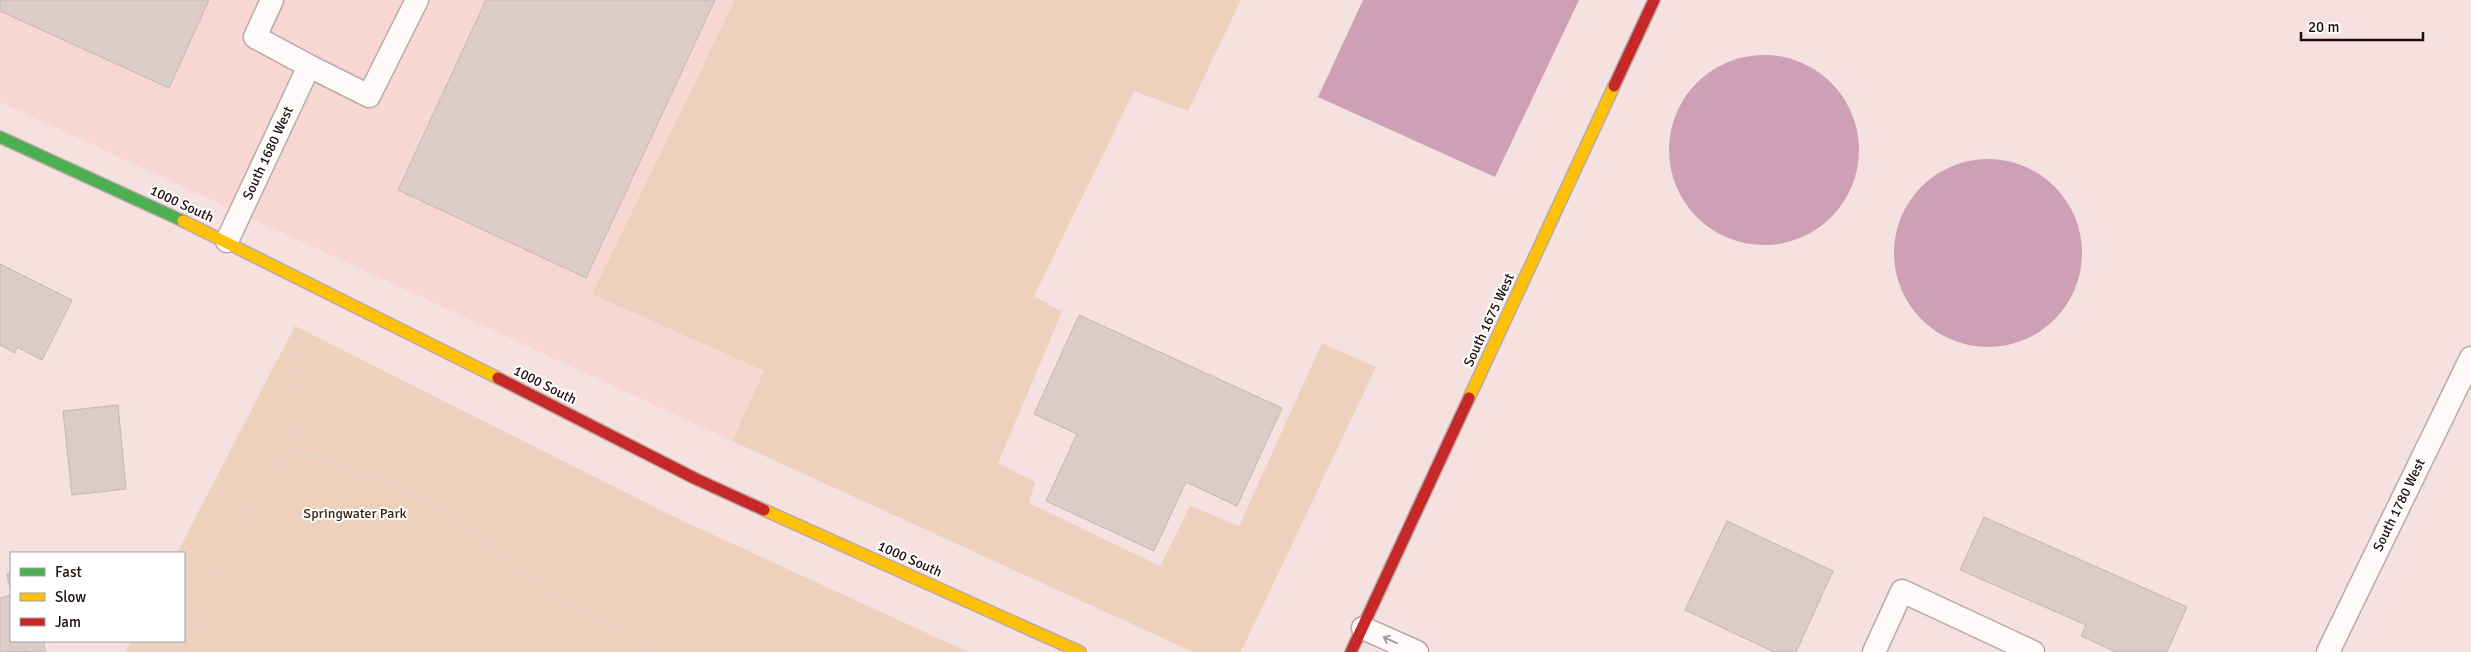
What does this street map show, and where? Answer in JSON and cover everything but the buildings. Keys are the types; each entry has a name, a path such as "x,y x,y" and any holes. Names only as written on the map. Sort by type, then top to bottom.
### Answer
{"street":[{"name":"South 1675 West","path":"1351,652 1654,0"},
{"name":"1000 South","path":"0,137 227,241 696,478 1080,652"}],"lane":[{"path":"272,0 255,37 369,96 417,0"},
{"name":"South 1680 West","path":"227,241 308,66"},
{"name":"South 1780 West","path":"2328,652 2471,358"},
{"path":"1874,652 1902,591 2033,652"},
{"path":"1362,628 1417,652"}],"path":[{"path":"291,455 295,326"},
{"path":"182,652 265,480 291,455 319,454 446,511 552,595 654,652"}],"shaded area":[{"path":"0,0 735,0 592,294 764,371 732,441 0,102"},
{"path":"1363,0 1579,0 1495,177 1318,97"},
{"path":"1764,55 1782,57 1800,63 1817,71 1831,83 1843,97 1851,114 1857,132 1859,150 1857,168 1851,186 1843,203 1831,217 1817,229 1800,237 1782,243 1764,245 1746,243 1728,237 1711,229 1697,217 1685,203 1677,186 1671,168 1669,150 1671,132 1677,114 1685,97 1697,83 1711,71 1728,63 1746,57"},
{"path":"1988,159 2015,163 2032,170 2054,187 2071,209 2078,226 2082,253 2078,280 2071,297 2054,319 2032,336 2015,343 1988,347 1961,343 1944,336 1922,319 1905,297 1898,280 1894,253 1898,226 1905,209 1922,187 1944,170 1961,163"}],"green space":[{"path":"735,0 1241,0 1188,111 1134,91 1034,296 1062,312 998,463 1035,482 1029,503 1160,566 1190,506 1239,526 1322,343 1376,367 1241,652 1193,652 732,441 764,371 592,294"},
{"name":"Springwater Park","path":"295,326 670,515 968,652 125,652 130,642 185,642 185,552 178,552"}],"traffic: fast":[{"path":"0,137 183,221"}],"traffic: slow":[{"path":"1469,398 1614,86"},
{"path":"183,221 498,378"},
{"path":"764,510 1080,652"}],"traffic: jam":[{"path":"1614,86 1654,0"},
{"path":"498,378 696,479 764,510"},
{"path":"1351,652 1469,398"}]}
